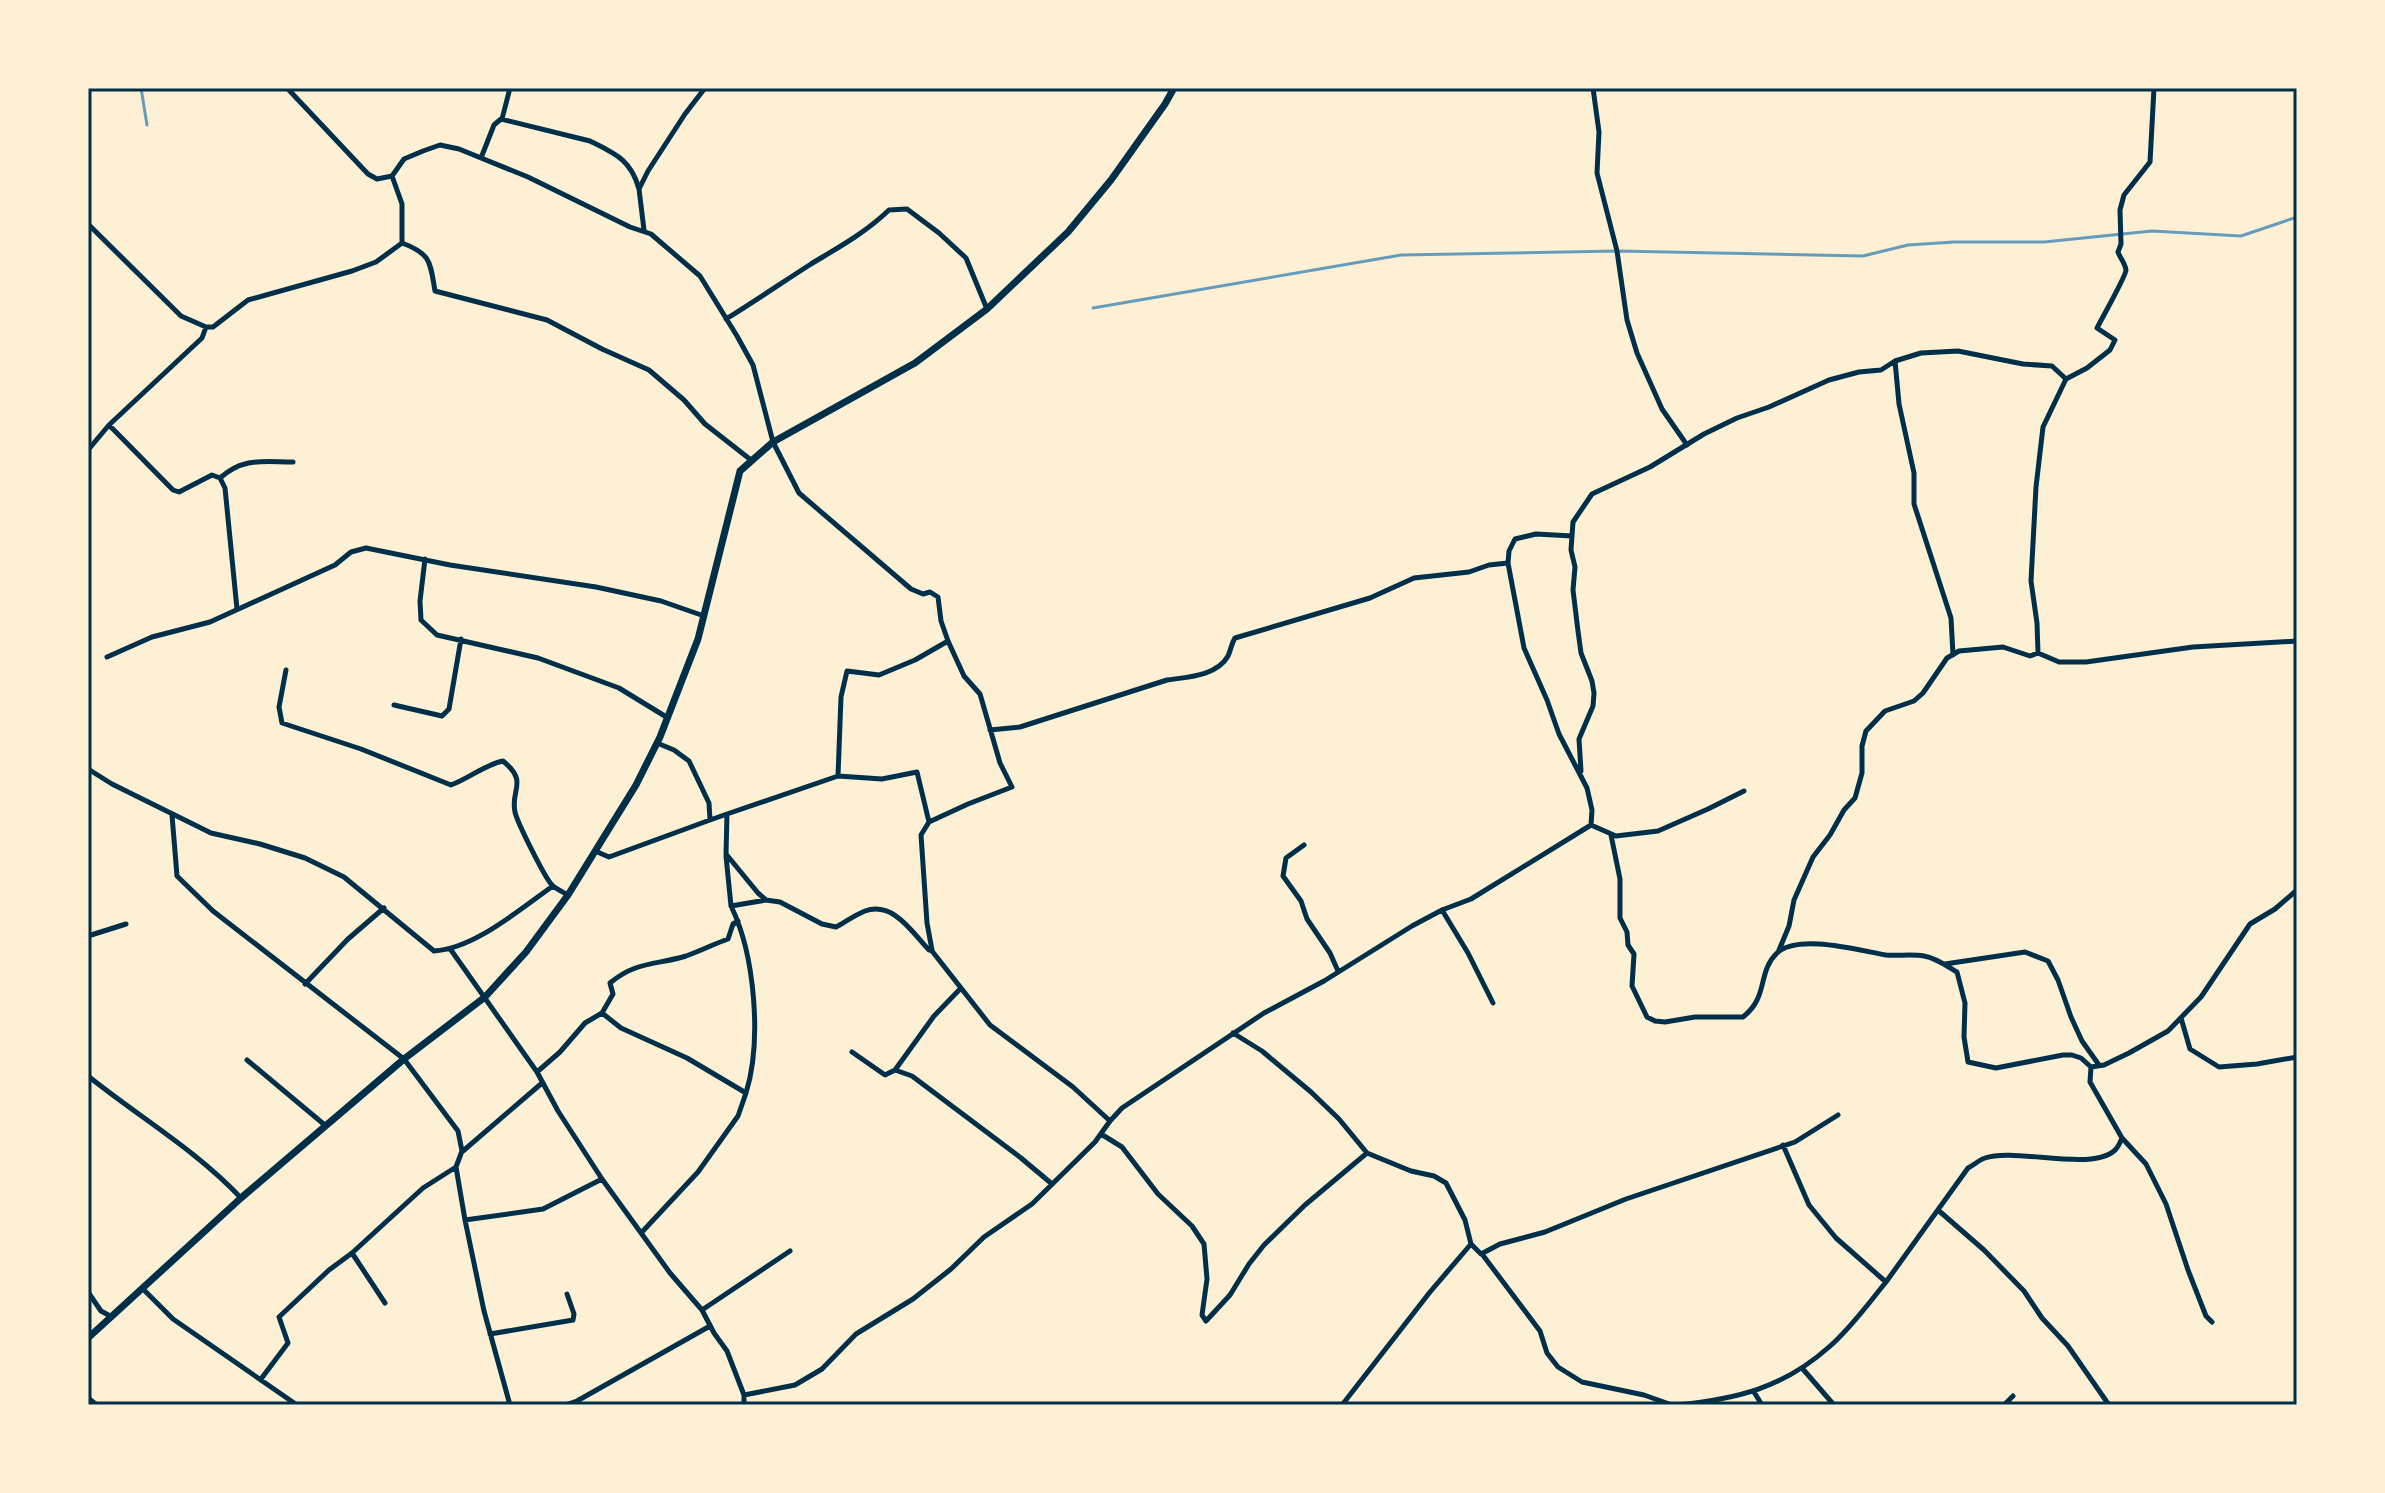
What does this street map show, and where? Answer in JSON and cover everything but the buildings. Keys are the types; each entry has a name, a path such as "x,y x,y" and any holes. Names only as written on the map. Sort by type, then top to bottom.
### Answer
{"street":[{"path":"287,88 368,174 377,179 392,176 404,159 440,145 459,149 528,177 630,227 644,230 700,276 753,365 773,442 799,493 911,589 923,594 930,592 938,597 948,641 964,676 980,694 1000,763 1012,787 929,822 921,835 932,951"},
{"path":"481,158 494,125 502,119 510,88"},
{"path":"639,189 705,88"},
{"path":"88,1338 241,1198 404,1059 485,997 526,952 568,895 657,743 698,639 740,471 773,442 915,363 987,309 1068,232 1111,180 1174,88"},
{"path":"1593,88 1599,132 1597,173 1619,261 1627,320 1637,353 1662,409 1687,445"},
{"path":"2038,653 2031,581 2043,427 2066,379 2110,350 2115,340 2097,328 2124,277 2126,268 2118,252 2121,244 2120,210 2126,190 2150,162 2154,88"},
{"path":"502,119 590,141 621,157 635,174 644,230"},
{"path":"392,176 402,204 402,243"},
{"path":"726,319 845,245 889,210 907,209 966,258 987,309"},
{"path":"88,224 181,316 206,327 213,327 248,300 352,271 376,262 402,243"},
{"path":"402,243 426,256 431,265 435,291 547,320 649,370 684,400 705,424 751,460"},
{"path":"88,450 109,425 202,338 206,327"},
{"path":"1582,776 1579,739 1593,706 1594,693 1581,653 1571,550 1573,522 1592,494 1650,467 1737,418 1829,380 1881,370 1895,361 1921,353 1958,351 2023,364 2052,366 2066,379"},
{"path":"1895,361 1899,404 1914,473 1914,504 1951,618 1953,655"},
{"path":"109,425 173,490 179,492 212,475 220,478 225,488 237,609"},
{"path":"220,478 232,467 248,461 293,462"},
{"path":"1572,536 1536,534 1515,539 1508,563 1524,648 1559,734 1587,788 1592,810 1591,825"},
{"path":"107,657 152,637 210,622 335,565 351,552 366,548 450,565 596,587 661,601 704,616"},
{"path":"425,559 421,620 437,635 538,658 619,688 668,718"},
{"path":"990,730 1020,727 1167,680 1215,670 1228,656 1235,638 1370,598 1414,578 1469,572 1508,563"},
{"path":"394,705 442,716 449,709 461,639"},
{"path":"838,776 841,697 847,671 879,675 915,660 948,641"},
{"path":"1611,835 1620,879 1620,918 1634,954 1632,986 1647,1017 1665,1022 1695,1017 1743,1017 1758,1001 1764,975 1789,926 1794,900 1813,857 1855,798 1862,773 1862,746 1866,731 1885,711 1914,701 1923,693 1947,658 1959,651 2003,647 2030,656 2038,653 2059,662 2086,662 2193,647 2297,641"},
{"path":"286,670 279,707 282,723 361,749 451,785 470,778 490,764 503,761 514,770 518,787 514,811 543,871 553,886 568,895"},
{"path":"657,743 689,761 709,803 710,820"},
{"path":"88,769 211,833 305,858 344,877 434,951 451,950 479,935 553,886"},
{"path":"595,851 609,857 838,776 882,779 917,772 929,822"},
{"path":"1591,825 1611,835 1658,831 1744,791"},
{"path":"642,1232 698,1172 738,1116 746,1093 753,1053 752,991 747,950 731,906 726,854 727,814"},
{"path":"172,815 177,876 213,911 404,1059 458,1131 462,1151"},
{"path":"744,1395 795,1385 822,1369 856,1334 930,1287 984,1237 1032,1204 1101,1134 1122,1108 1233,1033 1412,926 1471,899 1591,825"},
{"path":"1304,845 1286,858 1283,876 1301,901 1307,919 1338,971"},
{"path":"726,854 766,900"},
{"path":"2091,1067 2141,1047 2168,1031 2201,997 2250,924 2275,909 2297,890"},
{"path":"731,906 766,900 780,902 822,924 836,927 867,911 880,909 894,913 932,951 990,1025 1073,1087 1110,1121"},
{"path":"305,984 348,939 384,908"},
{"path":"1442,910 1493,1003"},
{"path":"537,1072 560,1052 585,1023 602,1013 613,994 610,983 623,972 647,963 685,956 728,939 733,924 738,921"},
{"path":"88,936 126,924"},
{"path":"1779,950 1799,945 1854,947 1886,955 1926,956 1957,972 1965,1003 1964,1037 1968,1062 1996,1068 2072,1055 2091,1067"},
{"path":"451,950 537,1072 602,1179 670,1273 702,1310 727,1351 744,1395 744,1405"},
{"path":"1945,964 2025,952 2048,961 2082,1041 2099,1065"},
{"path":"852,1052 885,1075 895,1070 934,1016 961,988"},
{"path":"602,1013 621,1028 687,1058 746,1093"},
{"path":"2181,1018 2190,1049 2219,1067 2297,1057"},
{"path":"1233,1033 1262,1051 1311,1092 1367,1153 1446,1183 1465,1220 1471,1244 1540,1331 1547,1353 1558,1367 1582,1382 1675,1405 1754,1392 1792,1376 1831,1346 1886,1282 1963,1173 1987,1157 2031,1156 2080,1160 2115,1151 2122,1138"},
{"path":"247,1060 326,1126"},
{"path":"2091,1067 2090,1082 2122,1138 2146,1164 2160,1191 2206,1316 2212,1322"},
{"path":"895,1070 912,1076 1052,1184"},
{"path":"88,1076 216,1172 241,1198"},
{"path":"510,1405 490,1334 456,1167 462,1151 542,1083"},
{"path":"1481,1254 1500,1244 1545,1232 1626,1199 1795,1142 1838,1115"},
{"path":"1101,1134 1122,1147 1158,1194 1192,1226 1204,1244 1207,1279 1202,1315 1206,1321 1230,1295 1264,1245 1305,1205 1367,1153"},
{"path":"1783,1145 1809,1205 1836,1238 1886,1282"},
{"path":"261,1379 288,1343 279,1317 423,1188 456,1167"},
{"path":"465,1220 543,1209 602,1179"},
{"path":"1938,1210 1984,1250 2024,1291 2109,1405"},
{"path":"1342,1405 1471,1244"},
{"path":"702,1310 790,1251"},
{"path":"352,1253 385,1303"},
{"path":"143,1289 173,1319 297,1405"},
{"path":"88,1292 101,1311 112,1317"},
{"path":"490,1334 573,1320 567,1294"},
{"path":"565,1405 710,1326"},
{"path":"1802,1368 1834,1405"},
{"path":"1754,1392 1762,1405"},
{"path":"2004,1405 2013,1396"},
{"path":"88,1398 97,1405"}],"waterway":[{"path":"141,88 147,125"},
{"path":"1093,308 1401,255 1617,251 1863,256 1908,245 2044,242 2152,231 2241,236 2297,217"}]}
